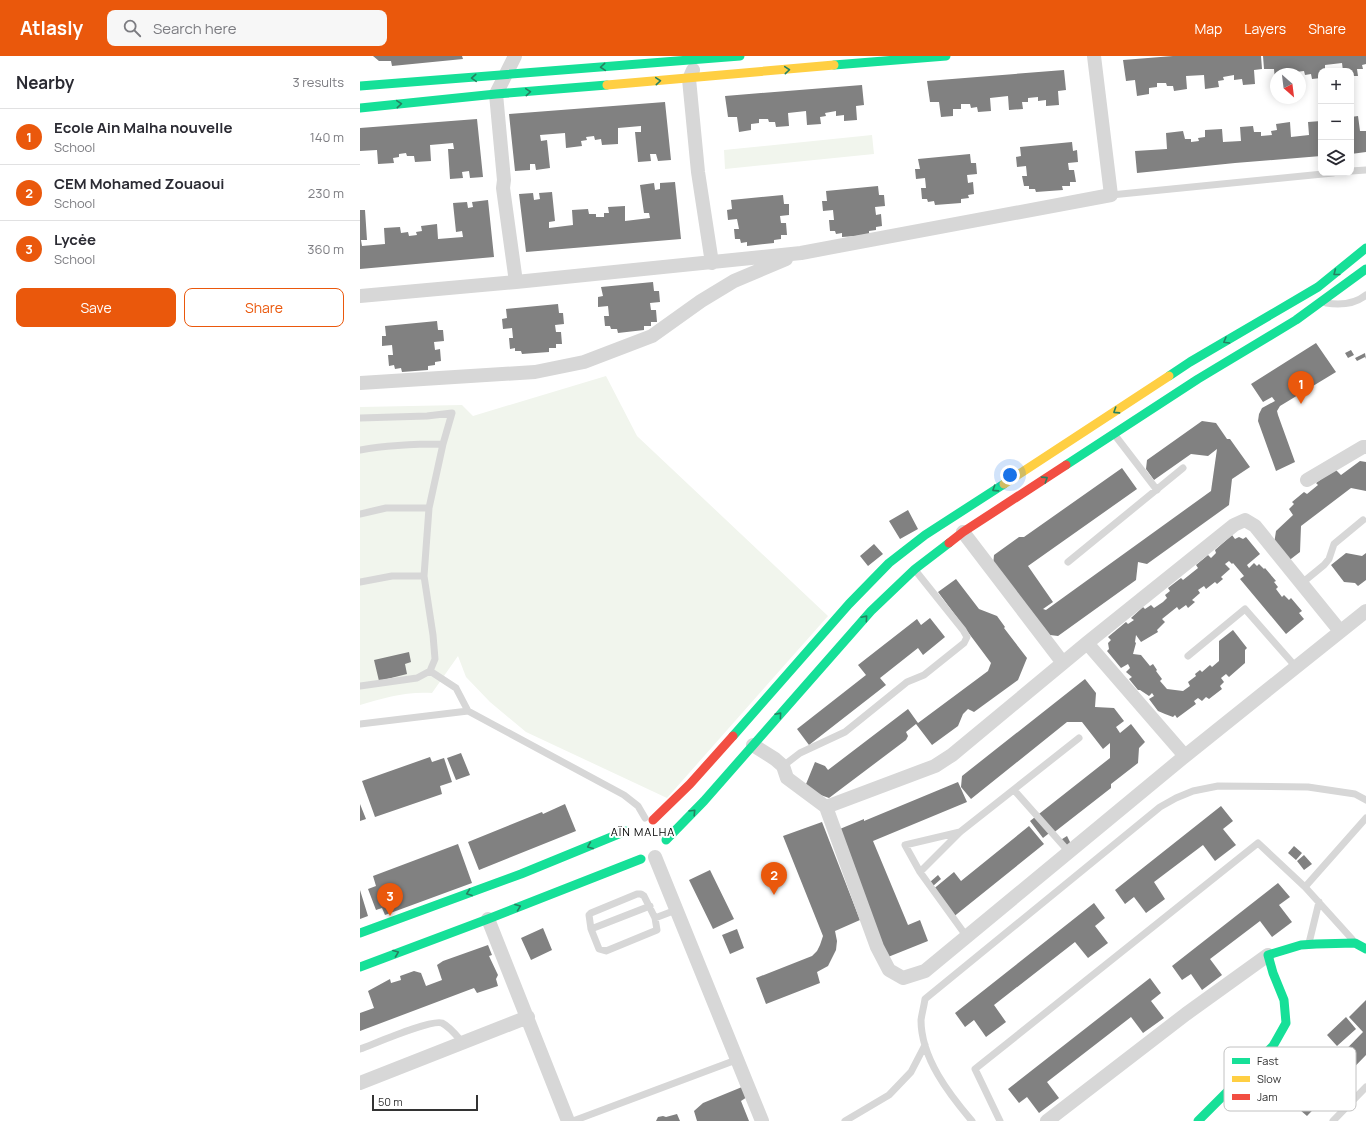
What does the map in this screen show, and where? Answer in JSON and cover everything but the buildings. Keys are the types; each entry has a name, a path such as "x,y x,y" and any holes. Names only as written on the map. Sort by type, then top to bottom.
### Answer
{"main road":[{"path":"360,86 699,58 740,56"},
{"path":"360,108 496,94 689,79 886,59 946,56"},
{"path":"625,843 625,836 639,823 690,784 849,604 889,563 925,535 1190,362 1318,287 1366,248"},
{"path":"360,967 488,919 657,851 704,801 871,611 915,569 963,532 1198,379 1296,320 1366,269"},
{"path":"360,933 521,874 639,823 658,823 663,828 665,834 657,851"},
{"path":"631,853 657,851"},
{"path":"1272,1047 1286,1023 1284,1000 1273,973 1268,955 1309,944 1355,943 1366,949"},
{"path":"1198,1121 1224,1095"}],"street":[{"path":"515,56 496,94 504,180 503,188 516,282"},
{"path":"360,296 712,263 801,253 1111,195 1094,56"},
{"path":"699,58 689,79 698,172 712,263"},
{"path":"360,382 535,372 584,362 652,336 701,301 734,281 801,253"},
{"path":"1307,480 1363,447 1366,448"},
{"path":"826,807 935,766 952,755 1087,643 1234,525 1244,520 1255,526 1340,631"},
{"path":"963,532 1063,663"},
{"path":"753,745 775,758 783,766 787,778 826,807 877,946 889,970 903,978 925,971 1185,756 1366,611"},
{"path":"1087,643 1185,756"},
{"path":"657,851 676,910 762,1121"},
{"path":"488,919 568,1121"},
{"path":"1047,1121 1186,1014 1268,955"},
{"path":"360,1083 528,1017"}],"lane":[{"path":"1354,171 1366,170"},
{"path":"1111,195 1318,174"},
{"path":"1321,302 1336,305 1350,303 1363,298 1366,295"},
{"path":"360,418 426,416 452,413 443,444 430,508 424,576 435,659 430,671 417,678 360,686"},
{"path":"1114,434 1157,490"},
{"path":"360,450 411,444 443,444"},
{"path":"1068,562 1183,468"},
{"path":"360,514 386,508 430,508"},
{"path":"1302,583 1329,559 1334,544 1363,520"},
{"path":"783,766 800,753 845,732 907,682 924,676 964,642 967,637 963,630 915,569"},
{"path":"360,582 392,576 424,576"},
{"path":"1188,656 1245,609 1296,667"},
{"path":"430,671 456,688 468,711 624,795 638,806 639,823"},
{"path":"360,724 468,711"},
{"path":"920,872 960,832 1079,738"},
{"path":"972,1121 960,1107 929,1059 921,1020 925,999 1160,807 1193,791 1218,786 1308,787 1355,794 1366,800"},
{"path":"1014,790 1069,852"},
{"path":"1305,887 1366,818"},
{"path":"960,832 905,845 920,872 967,937"},
{"path":"1000,1121 975,1069 1258,843 1305,887 1355,943"},
{"path":"637,894 641,894 650,906 655,918 657,930 606,950 599,949 591,929 589,915 637,894"},
{"path":"1309,944 1319,902"},
{"path":"591,929 650,906"},
{"path":"655,918 676,910"},
{"path":"360,1049 424,1025 440,1022 448,1027 462,1042"},
{"path":"845,1121 889,1095 911,1072 925,1045"},
{"path":"573,1121 736,1060"},
{"path":"1356,1097 1366,1087"},
{"path":"1333,1121 1343,1111"}],"shaded area":[{"path":"872,135 874,154 725,169 724,150"},
{"path":"606,376 637,436 828,616 667,798 526,732 490,702 466,677 458,656 432,693 405,694 360,705 360,407 462,405 473,416"}],"traffic: fast":[{"path":"360,86 740,56"},
{"path":"834,65 946,56"},
{"path":"360,108 496,94 607,85"},
{"path":"1169,376 1190,362 1318,287 1366,248"},
{"path":"1066,465 1198,379 1296,320 1366,269"},
{"path":"733,736 849,604 889,563 925,535 1004,484"},
{"path":"666,840 704,801 871,611 915,569 949,543"},
{"path":"360,933 521,874 626,831"},
{"path":"360,967 641,859"},
{"path":"1272,1047 1286,1023 1284,1000 1273,973 1268,955 1301,945 1316,944 1355,943 1366,949"},
{"path":"1198,1121 1224,1095"}],"traffic: slow":[{"path":"607,85 834,65"},
{"path":"1004,484 1169,376"}],"traffic: jam":[{"path":"949,543 963,532 1066,465"},
{"path":"653,820 690,784 733,736"}],"place":[{"name":"Ecole Ain Malha nouvelle","path":"1301,404"},
{"name":"CEM Mohamed Zouaoui","path":"774,895"},
{"name":"Lycėe","path":"390,916"}],"district":[{"name":"AÏN MALHA","path":"643,831"}]}
